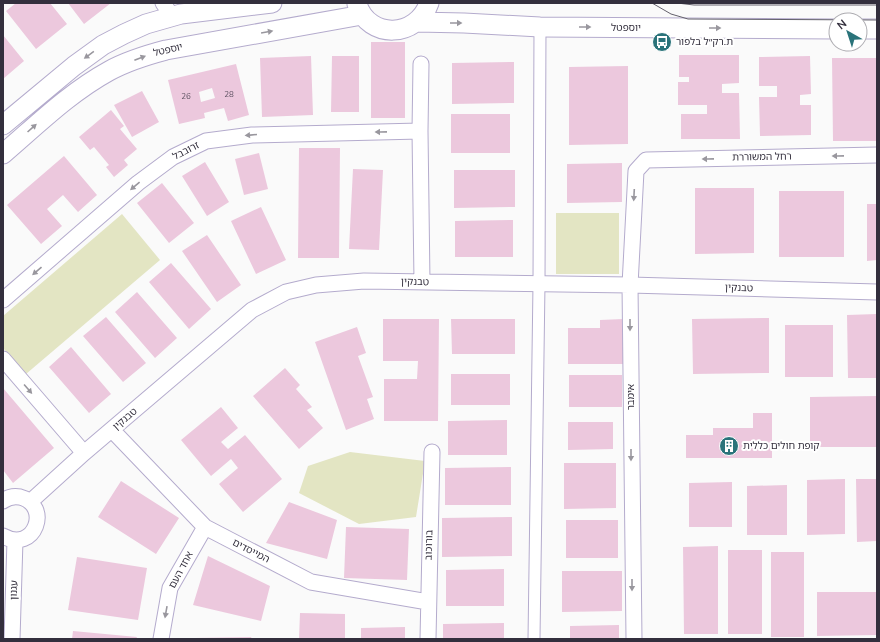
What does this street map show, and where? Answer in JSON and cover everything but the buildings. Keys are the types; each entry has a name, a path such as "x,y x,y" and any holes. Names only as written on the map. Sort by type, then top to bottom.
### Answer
{"street":[{"path":"3,125 47,87 103,45 146,24 168,9 272,3"},
{"path":"359,9 371,23 382,29 394,30 406,28 417,22 423,15 429,3"},
{"name":"יוספטל","path":"3,154 54,109 82,88 110,71 142,56 359,9"},
{"name":"יוספטל","path":"417,22 540,27 828,29"},
{"path":"534,639 539,284 540,27"},
{"path":"421,64 420,131 422,282"},
{"name":"זרובבל","path":"3,300 138,183 173,157 206,141 252,135 420,131"},
{"name":"רחל המשוררת","path":"646,160 877,155"},
{"name":"אימבר","path":"633,639 630,285 636,171 646,160"},
{"name":"טבנקין","path":"30,502 84,453 252,310 286,292 316,285 364,281 630,285 877,292"},
{"path":"3,359 84,453"},
{"name":"המייסדים","path":"112,430 205,527 311,582 428,602"},
{"name":"בורוכוב","path":"428,639 432,452"},
{"path":"3,501 11,497 18,496 30,502 37,513 38,519 36,526 28,536 9,538"},
{"name":"אחד העם","path":"161,639 170,588 205,527"},
{"name":"עגנון","path":"9,538 12,639"}],"green space":[{"path":"556,213 619,213 619,274 556,274"},
{"path":"122,214 160,260 26,374 3,348 3,316"},
{"path":"350,452 425,461 416,517 359,524 299,493 308,466"}],"tram line":[{"path":"652,3 671,14 688,19 877,20"},
{"path":"677,3 694,5 877,5"}],"place":[{"name":"ת.רק״ל בלפור","path":"662,42"},
{"name":"קופת חולים כללית","path":"729,446"}]}
